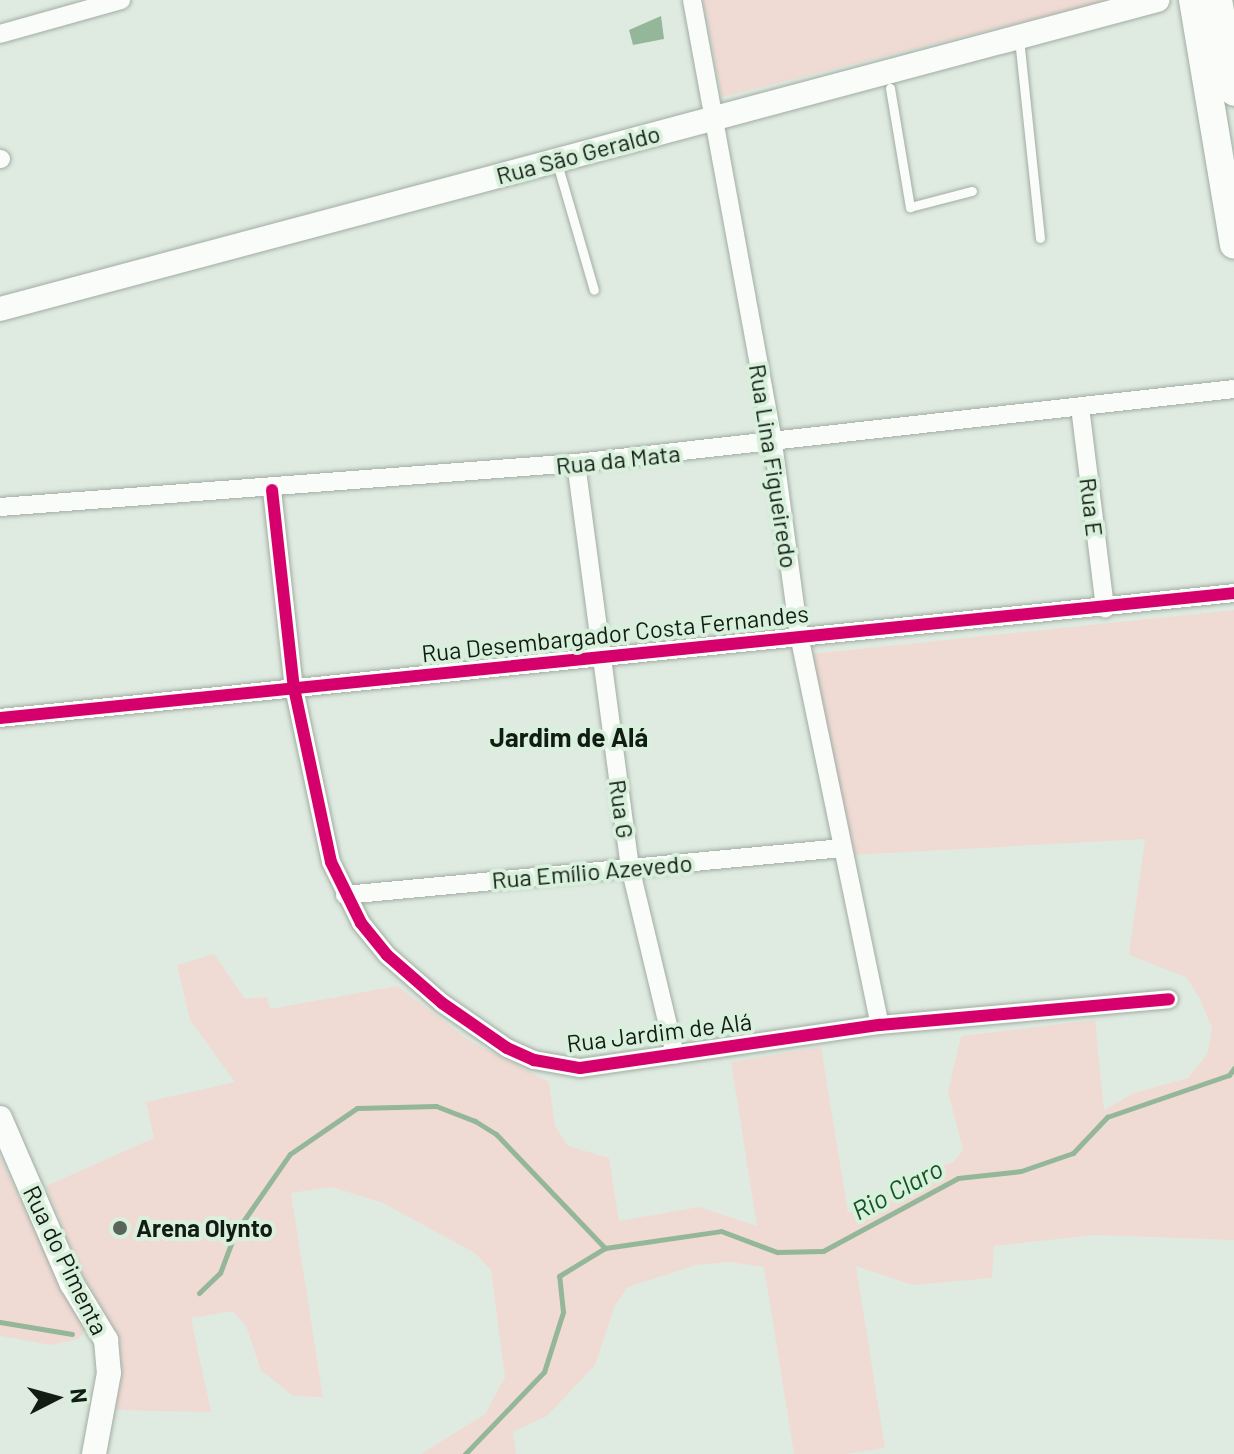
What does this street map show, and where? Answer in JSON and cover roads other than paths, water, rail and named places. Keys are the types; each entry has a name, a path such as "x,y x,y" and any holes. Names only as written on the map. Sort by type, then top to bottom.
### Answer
{"main road":[{"path":"1193,0 1234,245"},
{"path":"1218,0 1234,92"}],"street":[{"path":"0,34 121,0"},
{"name":"Rua Lina Figueiredo","path":"692,0 716,116 773,443 799,635 839,848 880,1025"},
{"name":"Rua São Geraldo","path":"0,309 716,116 889,80 1157,0"},
{"name":"Rua da Mata","path":"0,507 272,490 576,463 1234,389"},
{"name":"Rua E","path":"1080,407 1105,608"},
{"name":"Rua G","path":"576,463 630,867 675,1055"},
{"name":"Rua Jardim de Alá","path":"272,490 294,688 322,829 345,895 361,923 410,978 507,1048 534,1060 580,1068 880,1025 1169,999"},
{"name":"Rua Desembargador Costa Fernandes","path":"0,718 600,660 799,635 1105,608 1234,593"},
{"name":"Rua Emílio Azevedo","path":"345,895 839,848"},
{"name":"Rua do Pimenta","path":"0,1118 68,1276 106,1340 109,1373 94,1454"}],"lane":[{"path":"1019,43 1040,238"},
{"path":"889,80 910,207 972,191"},
{"path":"556,160 594,290"}],"waterway":[{"name":"Rio Claro","path":"465,1454 544,1372 563,1312 559,1276 605,1248 721,1231 777,1252 823,1251 958,1178 1021,1171 1073,1153 1107,1117 1229,1075 1234,1068"},
{"name":"Rio Claro","path":"199,1293 220,1273 235,1233 290,1154 357,1108 436,1106 475,1121 496,1134 605,1248"},
{"path":"0,1322 72,1334"}],"place":[{"name":"Arena Olynto","path":"120,1228"}],"district":[{"name":"Jardim de Alá","path":"569,737"}]}
